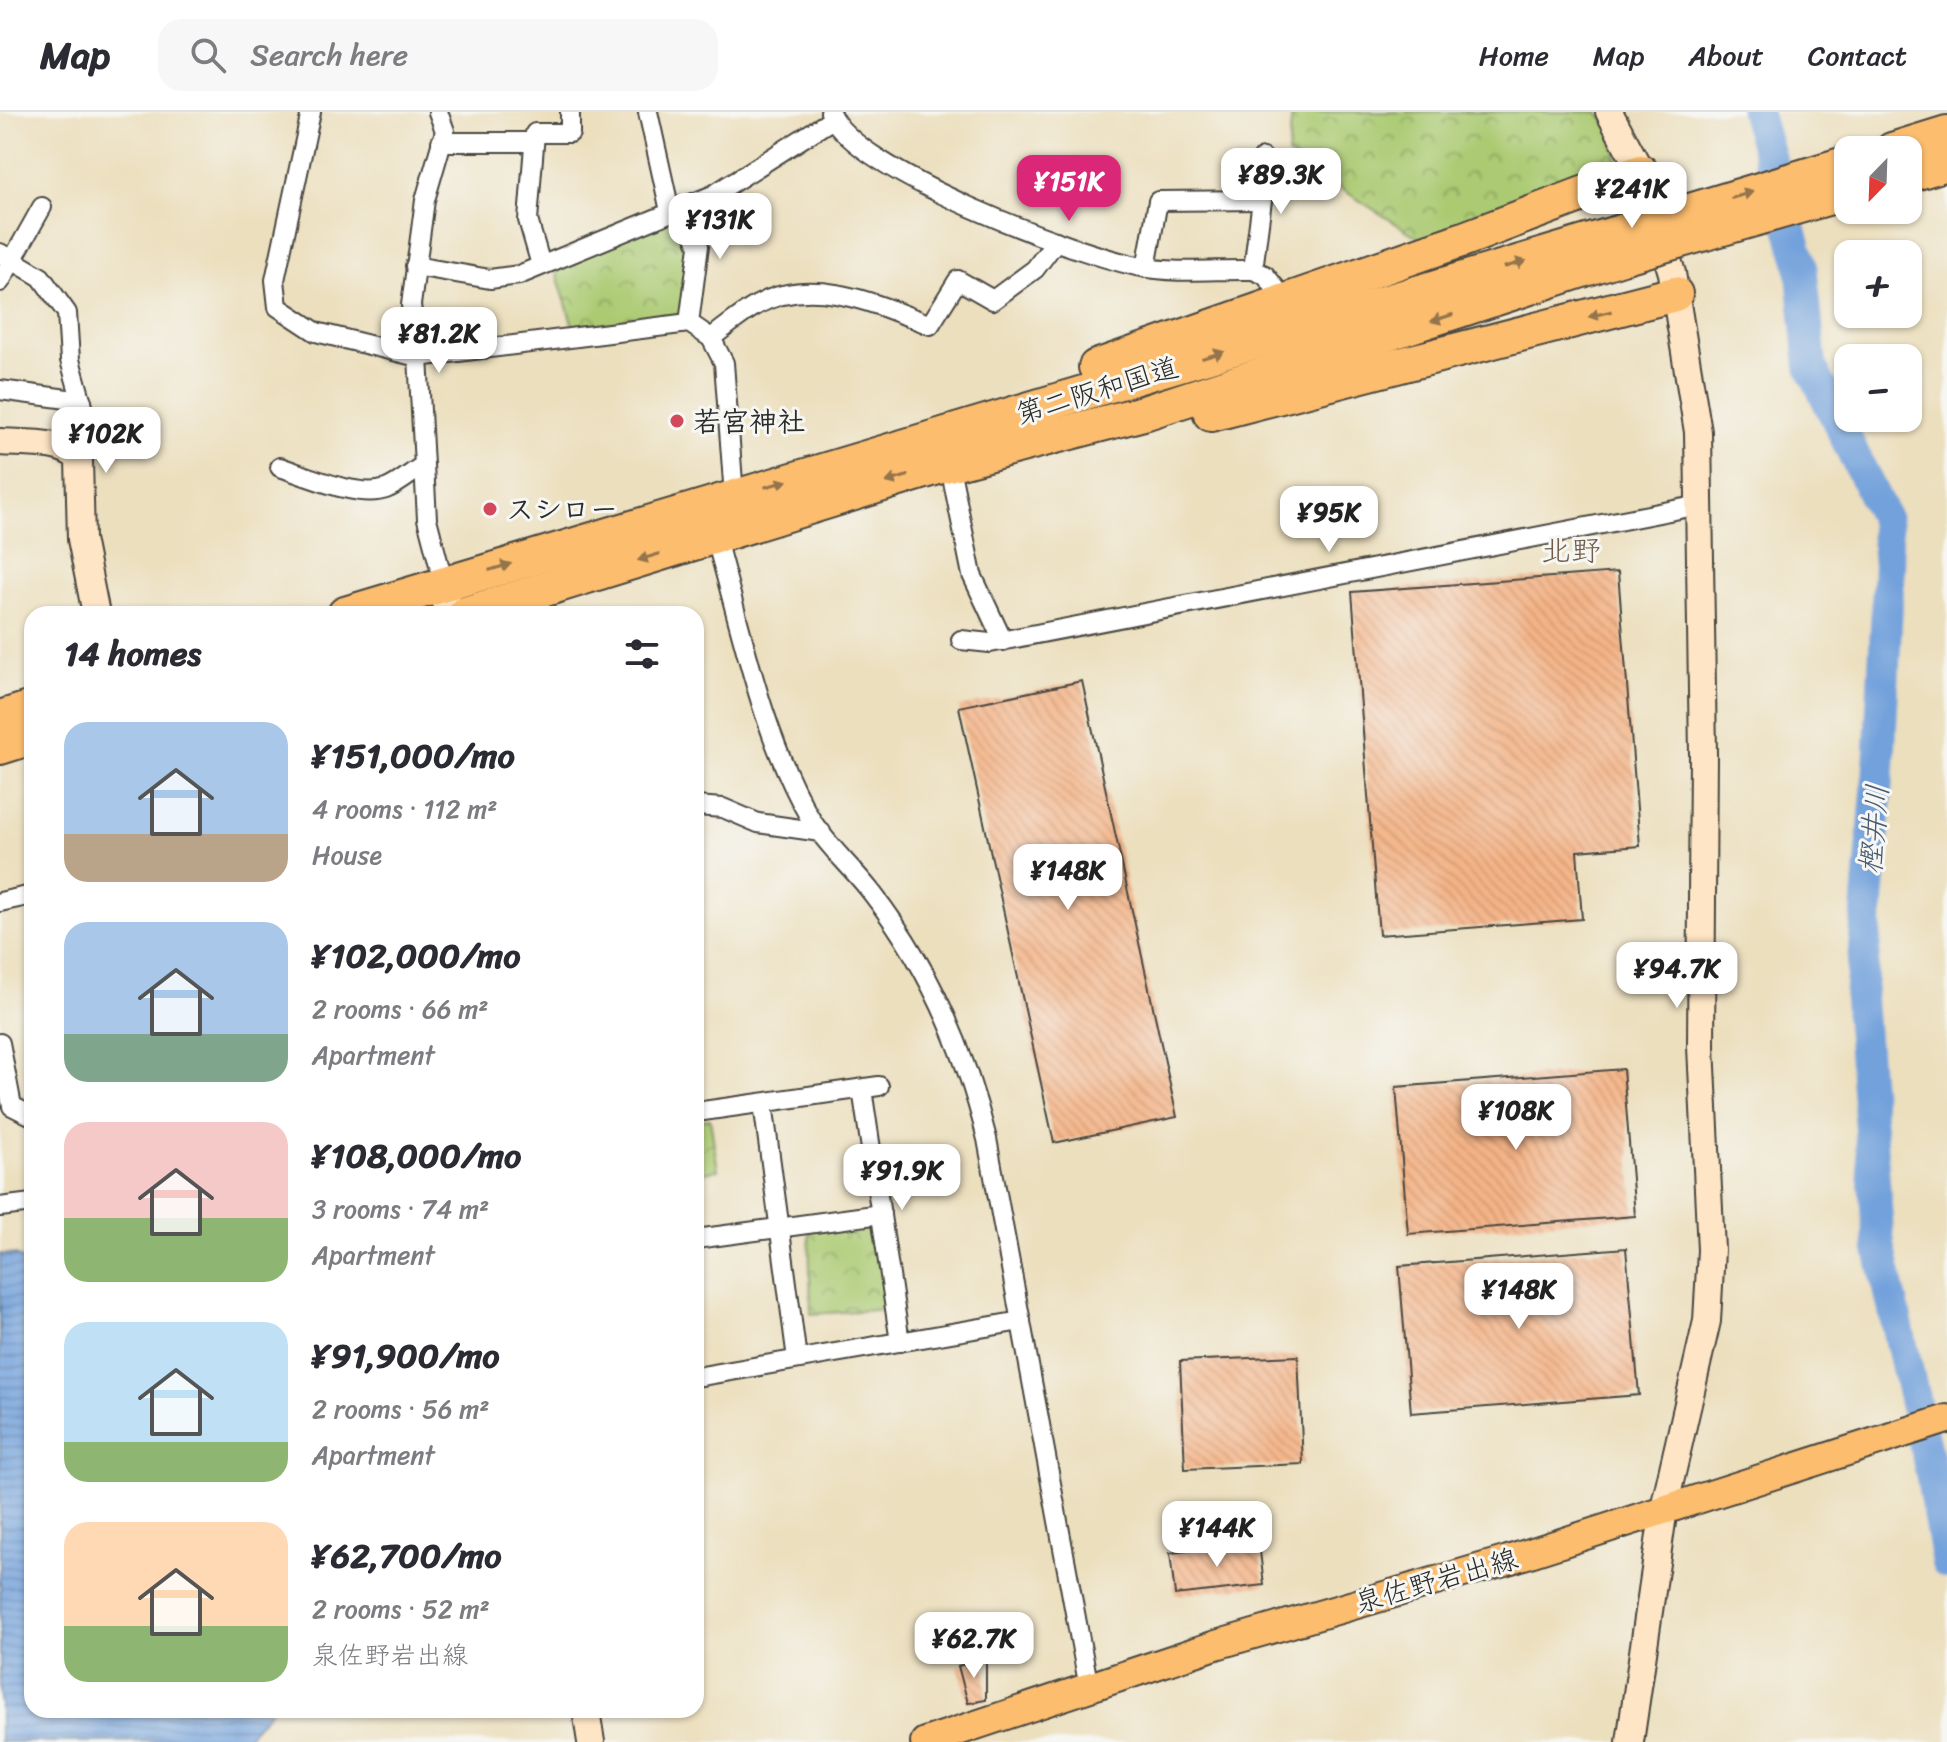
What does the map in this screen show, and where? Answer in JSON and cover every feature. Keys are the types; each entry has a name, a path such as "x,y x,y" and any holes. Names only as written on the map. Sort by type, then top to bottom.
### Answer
{"highway":[{"path":"1922,141 1947,133"},
{"path":"1922,171 1947,163"},
{"name":"第二阪和国道","path":"491,606 945,466 1147,412 1834,168"},
{"path":"901,449 955,416 1286,301 1329,296 1468,252 1641,172"},
{"name":"第二阪和国道","path":"398,606 445,599 734,496 1618,246 1834,195"},
{"path":"945,466 988,471 1490,330 1675,294"},
{"path":"0,718 24,710"},
{"path":"0,747 24,740"}],"main road":[{"name":"泉佐野岩出線","path":"925,1742 1216,1645 1508,1560 1947,1419"}],"street":[{"path":"311,112 275,280 278,307 316,332 418,357 689,323 711,338 724,363 734,496 715,536 772,731 792,784 821,832 874,895 936,993 970,1073 987,1139 1089,1688"},
{"path":"438,112 445,131 425,200 411,305 418,357 427,519 445,599"},
{"path":"541,265 528,220 533,142 535,133 570,133 570,112"},
{"path":"648,112 676,208 699,246 689,323"},
{"path":"1609,112 1641,172 1675,294 1698,432 1701,1047 1711,1250 1707,1321 1664,1508 1630,1742"},
{"path":"415,266 490,279 519,275 713,195 832,116 868,152 916,183 1056,241 1146,268 1253,270 1265,275 1286,301"},
{"path":"441,142 533,142"},
{"path":"1253,270 1262,200 1263,158"},
{"path":"1146,268 1158,201 1262,200"},
{"path":"0,282 6,256 42,207"},
{"path":"711,338 757,305 787,294 819,291 859,297 930,325 958,280 993,300 1035,269 1056,241"},
{"path":"6,256 41,277 67,313 70,360 92,438 79,459 81,539 94,606"},
{"path":"0,390 82,401"},
{"path":"0,442 58,447 73,451 79,459"},
{"path":"280,467 338,486 369,491 386,489 424,465"},
{"path":"945,466 972,575 1003,641"},
{"path":"961,640 1003,641 1700,505"},
{"path":"704,807 723,808 758,823 821,832"},
{"path":"0,902 24,897"},
{"path":"0,1043 12,1106 24,1112"},
{"path":"704,1111 870,1087 881,1214 900,1342"},
{"path":"763,1103 797,1359"},
{"path":"0,1207 24,1204"},
{"path":"704,1238 881,1214"},
{"path":"704,1376 1021,1321"},
{"path":"587,1718 591,1742"}],"green space":[{"path":"1292,112 1597,112 1608,124 1621,172 1428,244 1288,155"},
{"path":"679,214 694,251 682,318 573,326 554,265"},
{"path":"710,1119 718,1170 704,1172 704,1120"},
{"path":"876,1219 890,1309 811,1314 809,1231"}],"water":[{"path":"0,1254 16,1255 24,1262 24,1718 264,1718 243,1741 0,1742"}],"building":[{"path":"1618,572 1640,846 1577,851 1582,919 1379,935 1352,592"},
{"path":"1082,681 1177,1117 1054,1143 959,707"},
{"path":"1623,1069 1635,1216 1408,1234 1396,1087"},
{"path":"1626,1248 1639,1395 1411,1413 1399,1266"},
{"path":"1298,1356 1303,1464 1185,1469 1180,1361"},
{"path":"1259,1543 1264,1585 1175,1595 1170,1553"},
{"path":"986,1658 986,1700 968,1703 958,1666"}],"waterway":[{"name":"樫井川","path":"1756,112 1801,264 1811,366 1885,519 1889,565 1879,767 1860,999 1879,1245 1931,1473 1947,1563"}],"place":[{"name":"若宮神社","path":"677,421"},
{"name":"スシロー","path":"490,509"}],"district":[{"name":"北野","path":"1571,551"}]}
